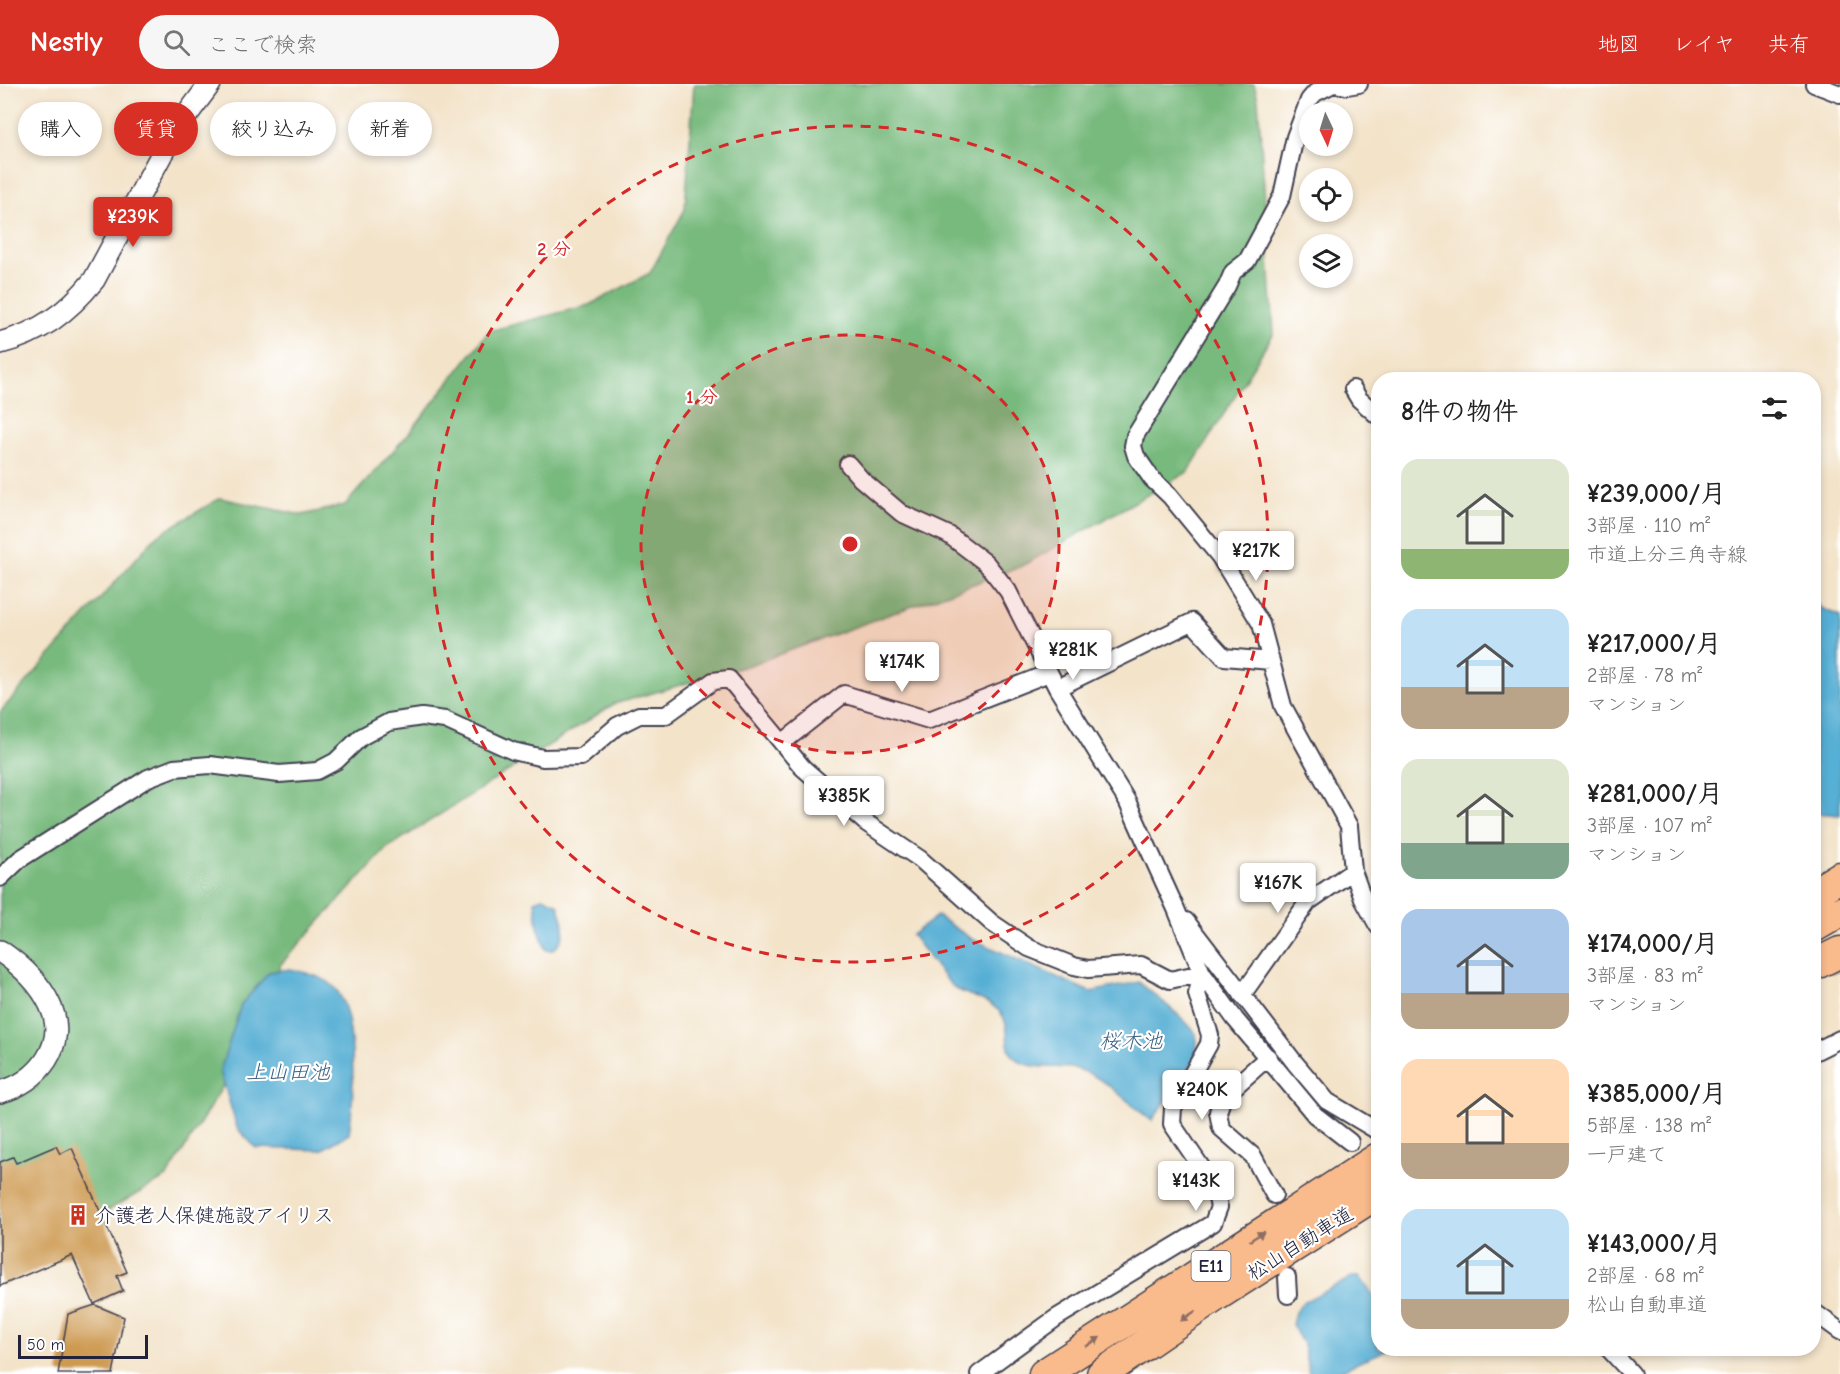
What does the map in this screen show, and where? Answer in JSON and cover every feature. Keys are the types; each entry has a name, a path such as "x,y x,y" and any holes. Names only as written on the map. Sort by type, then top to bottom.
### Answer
{"highway":[{"path":"1821,889 1840,877"},
{"path":"1821,923 1840,912"},
{"path":"1821,962 1840,952"},
{"name":"松山自動車道","path":"1044,1374 1371,1163"},
{"name":"松山自動車道","path":"1102,1374 1216,1296 1371,1197"},
{"path":"1216,1296 1371,1213"}],"street":[{"path":"0,343 32,332 66,311 94,280 172,135 210,84"},
{"path":"1359,84 1347,86 1334,84 1315,93 1309,100 1295,137 1282,196 1247,261 1233,272 1227,286 1135,436 1133,447 1136,456 1152,479 1170,496 1220,557 1261,624 1283,706 1349,826 1353,871 1371,913"},
{"path":"1814,84 1840,94"},
{"path":"1353,389 1359,399 1371,410"},
{"path":"848,464 861,479 902,513 949,535 986,563 1008,591 1053,680 1127,801 1202,973 1234,1018 1315,1115 1350,1142"},
{"path":"782,743 844,694 930,720 1053,680 1192,622 1224,657 1271,661"},
{"path":"0,878 20,859 148,778 174,768 210,765 279,774 317,771 336,761 361,737 389,722 422,717 445,720 513,751 543,758 581,757 617,726 639,715 666,715 713,681 729,679 802,768 865,822 920,859 992,923 1029,948 1074,966 1088,969 1141,965 1170,980 1202,973"},
{"path":"1242,995 1308,902 1353,871"},
{"path":"1176,909 1327,1101 1371,1127"},
{"path":"0,951 13,959 50,1004 55,1018 55,1032 53,1047 46,1062 36,1074 17,1086 0,1092"},
{"path":"979,1374 1056,1318 1213,1223 1219,1208 1214,1186 1172,1124 1173,1108 1209,1044 1210,1035 1197,994 1202,973"},
{"path":"1821,1048 1840,1039"},
{"path":"1268,1057 1223,1097 1218,1112 1221,1128 1253,1156 1274,1195"},
{"path":"1287,1277 1288,1295"},
{"path":"1821,1309 1840,1318"},
{"path":"1821,1317 1840,1330"},
{"path":"1615,1356 1632,1374"}],"green space":[{"path":"694,84 1254,84 1258,99 1274,333 1188,472 1020,567 750,665 614,704 387,848 281,964 248,1045 167,1177 42,1248 0,1247 0,712 155,537 220,498 302,515 345,505 410,432 489,331 589,305 650,273 685,209"}],"water":[{"path":"1821,608 1840,616 1840,815 1821,814"},
{"path":"543,897 558,904 564,923 562,940 553,950 546,950 538,927 535,901"},
{"name":"桜木池","path":"937,916 972,939 1090,992 1139,982 1187,1023 1196,1035 1195,1059 1152,1121 1116,1091 1087,1073 1070,1068 1027,1065 1015,1058 1009,1048 1006,1023 1000,1012 990,1004 951,985 912,935"},
{"name":"上山田池","path":"291,969 320,978 334,987 342,999 351,1036 353,1080 349,1134 321,1150 256,1148 237,1128 220,1071 241,1005 269,972"},
{"path":"1353,1277 1360,1277 1371,1292 1371,1356 1373,1356 1333,1374 1309,1374 1303,1344 1292,1325 1295,1312 1303,1302"}],"building":[{"path":"56,1146 60,1154 72,1148 127,1272 117,1276 123,1291 94,1304 72,1255 0,1286 0,1162 13,1157 16,1163"},
{"path":"95,1305 124,1317 113,1374 58,1374 68,1314"}],"tunnel":[{"path":"1821,917 1840,973"}],"place":[{"name":"介護老人保健施設アイリス","path":"78,1215"}]}
